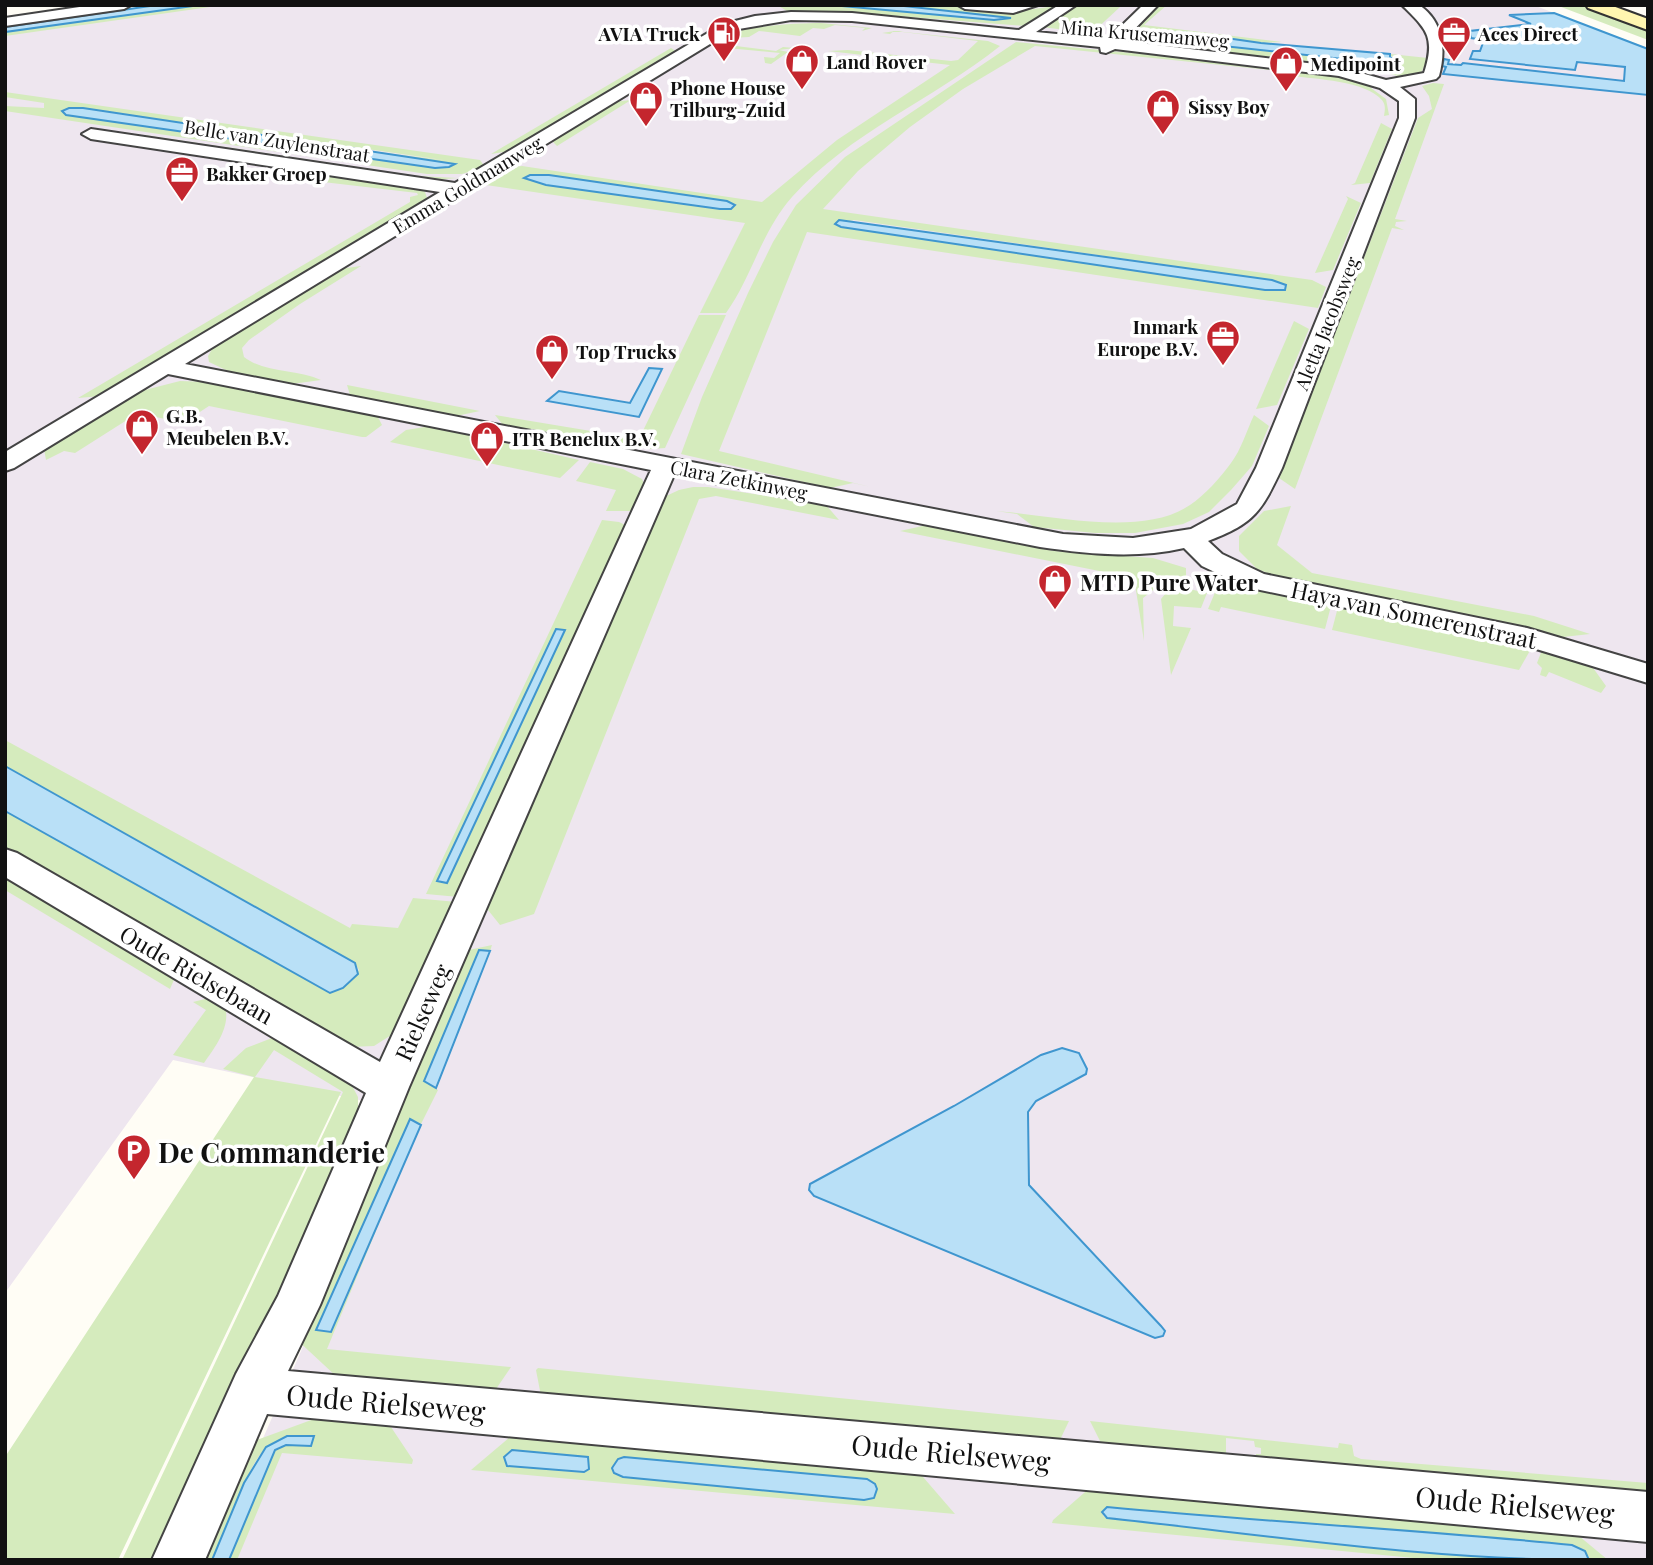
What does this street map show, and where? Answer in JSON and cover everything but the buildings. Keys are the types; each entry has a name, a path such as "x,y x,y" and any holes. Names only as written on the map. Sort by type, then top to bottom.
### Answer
{"main road":[{"path":"1594,5 1648,25"},
{"path":"1625,5 1648,14"}],"street":[{"path":"5,22 124,5"},
{"path":"965,5 1013,9 1031,5"},
{"path":"1021,35 1069,5"},
{"path":"1100,46 1134,5"},
{"path":"1100,46 1151,5"},
{"path":"1386,85 1431,76 1436,62 1437,42 1427,20 1409,5"},
{"name":"Mina Krusemanweg","path":"771,11 1021,35 1100,46"},
{"name":"Emma Goldmanweg","path":"5,463 721,31 771,11"},
{"name":"Mina Krusemanweg","path":"827,17 848,22 1340,72 1386,85"},
{"name":"Aletta Jacobsweg","path":"1190,538 1213,530 1249,507 1269,468 1409,113 1407,99 1386,85"},
{"name":"Belle van Zuylenstraat","path":"91,134 457,189"},
{"name":"Clara Zetkinweg","path":"165,366 1081,545 1128,547 1190,538"},
{"name":"Rielseweg","path":"178,1560 253,1390 297,1305 389,1087 666,464"},
{"name":"Haya van Somerenstraat","path":"1190,538 1212,560 1256,582 1527,637 1648,674"},
{"name":"Oude Rielsebaan","path":"5,861 389,1087"},
{"name":"Oude Rielseweg","path":"253,1390 654,1424 1648,1517"}],"shaded area":[{"path":"191,5 1533,5 1648,48 1648,1560 210,1560 406,1110 173,1060 5,1293 5,31"}],"green space":[{"path":"200,5 224,5 5,36 5,32"},
{"path":"777,5 831,5 994,20 1010,18 895,5 943,5 1019,11 1063,5 1025,26 833,11 787,11"},
{"path":"1075,5 1120,7 1092,33 1041,27"},
{"path":"1156,5 1167,5 1144,25 1282,42 1261,43 1191,33 1158,36 1388,64 1394,60 1390,54 1428,58 1420,75 1405,78 1369,68 1236,53 1128,36"},
{"path":"1556,5 1587,5 1648,28 1648,40"},
{"path":"821,23 872,28 862,31 865,28 835,25 824,29 813,28 800,36 759,31 749,37 731,38 720,44 776,51 783,47 795,48 779,50 788,52 771,64 765,63 764,57 774,58 780,53 727,48 713,43 721,37 747,29"},
{"path":"895,31 988,41 1000,46 866,135 815,174 792,197 772,225 726,313 700,313 745,223 479,184 504,168 522,166 762,202 837,140 950,65 828,51 848,50 951,61 958,60 978,41"},
{"path":"1016,42 1259,65 1270,70 1035,46 963,89 910,127 858,171 823,209 1312,280 1326,287 1318,308 807,232 719,451 871,487 853,483 830,488 681,454 702,397 773,242 796,205 845,157","holes":["854,220 1272,280 1286,285 1280,291 1265,290 835,225"]},
{"path":"671,48 677,52 510,151 491,154"},
{"path":"1294,72 1343,77 1374,86 1371,88 1386,99 1389,115 1384,116 1382,100 1364,89 1340,82 1292,76"},
{"path":"1444,84 1395,219 1407,221 1396,222 1395,226 1404,230 1392,228 1295,489 1279,478 1418,118 1432,109 1429,96 1422,86"},
{"path":"5,92 480,160 485,167 462,174 427,174 5,111 5,106 44,108 44,103 5,97","holes":["69,108 450,161 66,112"]},
{"path":"631,100 557,146 551,140 613,102"},
{"path":"1381,123 1392,129 1370,183 1351,185 1355,183"},
{"path":"144,135 417,176 458,178 432,180 141,137"},
{"path":"324,174 418,188 425,192 427,198 101,396 78,398 410,202 410,197 418,195 306,180"},
{"path":"1346,196 1361,203 1333,270 1315,273 1348,199"},
{"path":"361,266 300,304 249,340 242,348 244,357 261,366 321,380 292,384 228,371 209,362 208,356 214,346 339,269"},
{"path":"699,315 726,315 665,448 651,449 503,425 495,415 639,439"},
{"path":"1294,321 1309,329 1277,405 1256,409"},
{"path":"180,381 210,382 377,415 382,425 362,437 209,406 183,423 138,413 75,453 64,451 46,460 44,449 141,391"},
{"path":"347,385 480,411 456,416 350,395"},
{"path":"1254,415 1269,426 1252,466 1209,512 1183,524 1135,533 1095,533 1034,527 1017,514 996,511 1096,522 1147,520 1170,515 1196,501 1222,474 1238,452"},
{"path":"431,426 579,460 560,478 390,442 406,430"},
{"path":"590,462 623,469 642,479 645,486 633,511 606,511 616,490 576,481"},
{"path":"693,487 826,505 839,520 716,496 699,499 534,914 500,925 484,905 664,497"},
{"path":"1291,506 1277,545 1312,573 1534,616 1590,634 1563,637 1281,578 1257,569 1239,551 1239,536 1264,511"},
{"path":"602,520 627,526 459,897 426,894","holes":["556,629 565,630 447,883 437,881"]},
{"path":"927,525 1054,551 1153,558 1186,568 1186,578 1161,584 1143,598 1144,641 1134,578 900,531"},
{"path":"1219,583 1331,606 1325,629 1221,607 1219,612 1208,609"},
{"path":"1185,588 1207,593 1201,608 1174,606 1173,626 1191,628 1171,675 1161,599 1166,593"},
{"path":"1338,607 1532,647 1519,670 1332,630"},
{"path":"1542,650 1591,665 1606,686 1601,693 1549,672 1546,677 1540,675 1542,668 1537,663"},
{"path":"5,740 350,928 352,924 398,928 413,898 457,902 396,1032 374,1046 350,1047 5,849 5,811 330,992 347,984 359,970 355,963 5,766"},
{"path":"5,873 176,975 170,989 5,890"},
{"path":"492,945 490,951 479,951 424,1080 438,1090 421,1124 411,1119 409,1123 331,1332 409,1151 327,1349 511,1367 494,1392 337,1377 295,1338 464,951"},
{"path":"213,997 225,1006 226,1022 221,1036 204,1063 173,1055 206,1010 193,1002"},
{"path":"272,1038 282,1038 349,1080 358,1097 358,1116 157,1560 122,1560 343,1092 274,1050 255,1077 341,1092 118,1560 5,1560 5,1457 254,1077 223,1069 246,1048"},
{"path":"538,1368 1069,1421 1058,1444 541,1396 536,1370"},
{"path":"361,1418 387,1421 413,1460 412,1464 282,1453 237,1560 229,1560 275,1450 286,1445 311,1446 314,1436 278,1440 267,1447 252,1467 212,1560 199,1560 251,1442 314,1419"},
{"path":"1090,1421 1338,1448 1339,1443 1352,1445 1354,1456 1361,1459 1648,1483 1648,1497 1256,1461 1256,1454 1261,1454 1261,1448 1255,1447 1254,1441 1226,1438 1226,1459 1103,1447"},
{"path":"516,1432 917,1470 955,1514 471,1470","holes":["624,1457 867,1479 875,1484 877,1489 864,1500 623,1477 614,1473 612,1468 618,1459"]},
{"path":"1092,1486 1573,1531 1608,1560 1589,1560 1589,1557 1572,1545 1107,1507 1103,1516 1107,1518 1514,1560 1434,1560 1052,1523"}],"water":[{"path":"157,5 200,5 5,32 5,27"},
{"path":"831,5 895,5 1011,18 994,20"},
{"path":"1554,13 1648,49 1648,95 1443,74 1446,67 1442,66 1444,59 1449,60 1448,64 1463,63 1624,81 1625,67 1577,62 1575,70 1470,59 1473,51 1480,51 1484,40 1471,38 1470,31 1531,24 1509,15"},
{"path":"1191,33 1261,43 1390,54 1395,60 1388,64 1214,45 1152,34"},
{"path":"69,108 455,164 435,168 66,115 62,111"},
{"path":"530,175 549,175 727,201 735,205 731,209 720,209 546,185 524,178"},
{"path":"839,220 1272,280 1286,285 1285,290 1265,290 841,227 835,224"},
{"path":"649,368 662,369 639,417 547,401 559,391 630,403"},
{"path":"556,629 565,630 447,883 437,881"},
{"path":"5,766 355,963 358,974 343,988 330,993 5,811"},
{"path":"479,950 490,951 436,1088 424,1081"},
{"path":"1062,1048 1079,1053 1087,1069 1086,1074 1036,1101 1028,1112 1029,1185 1161,1326 1165,1331 1163,1336 1155,1338 814,1196 809,1190 810,1184 954,1106 1041,1055"},
{"path":"410,1119 421,1125 331,1332 316,1330"},
{"path":"287,1436 314,1436 311,1446 286,1445 275,1450 229,1560 212,1560 244,1483 266,1447"},
{"path":"512,1450 588,1457 589,1469 584,1472 507,1466 504,1457"},
{"path":"624,1457 867,1479 875,1484 877,1489 874,1498 864,1500 623,1477 614,1473 612,1468 618,1459"},
{"path":"1107,1507 1572,1545 1585,1551 1589,1560 1468,1556 1287,1539 1107,1518 1102,1512"}],"place":[{"name":"AVIA Truck","path":"724,63"},
{"name":"Aces Direct","path":"1454,63"},
{"name":"Land Rover","path":"802,91"},
{"name":"Medipoint","path":"1286,93"},
{"name":"Phone House Tilburg-Zuid","path":"646,128"},
{"name":"Sissy Boy","path":"1163,136"},
{"name":"Bakker Groep","path":"182,203"},
{"name":"Inmark Europe B.V.","path":"1223,367"},
{"name":"Top Trucks","path":"552,381"},
{"name":"G.B. Meubelen B.V.","path":"142,456"},
{"name":"ITR Benelux B.V.","path":"487,468"},
{"name":"MTD Pure Water","path":"1055,611"},
{"name":"De Commanderie","path":"134,1181"}]}
